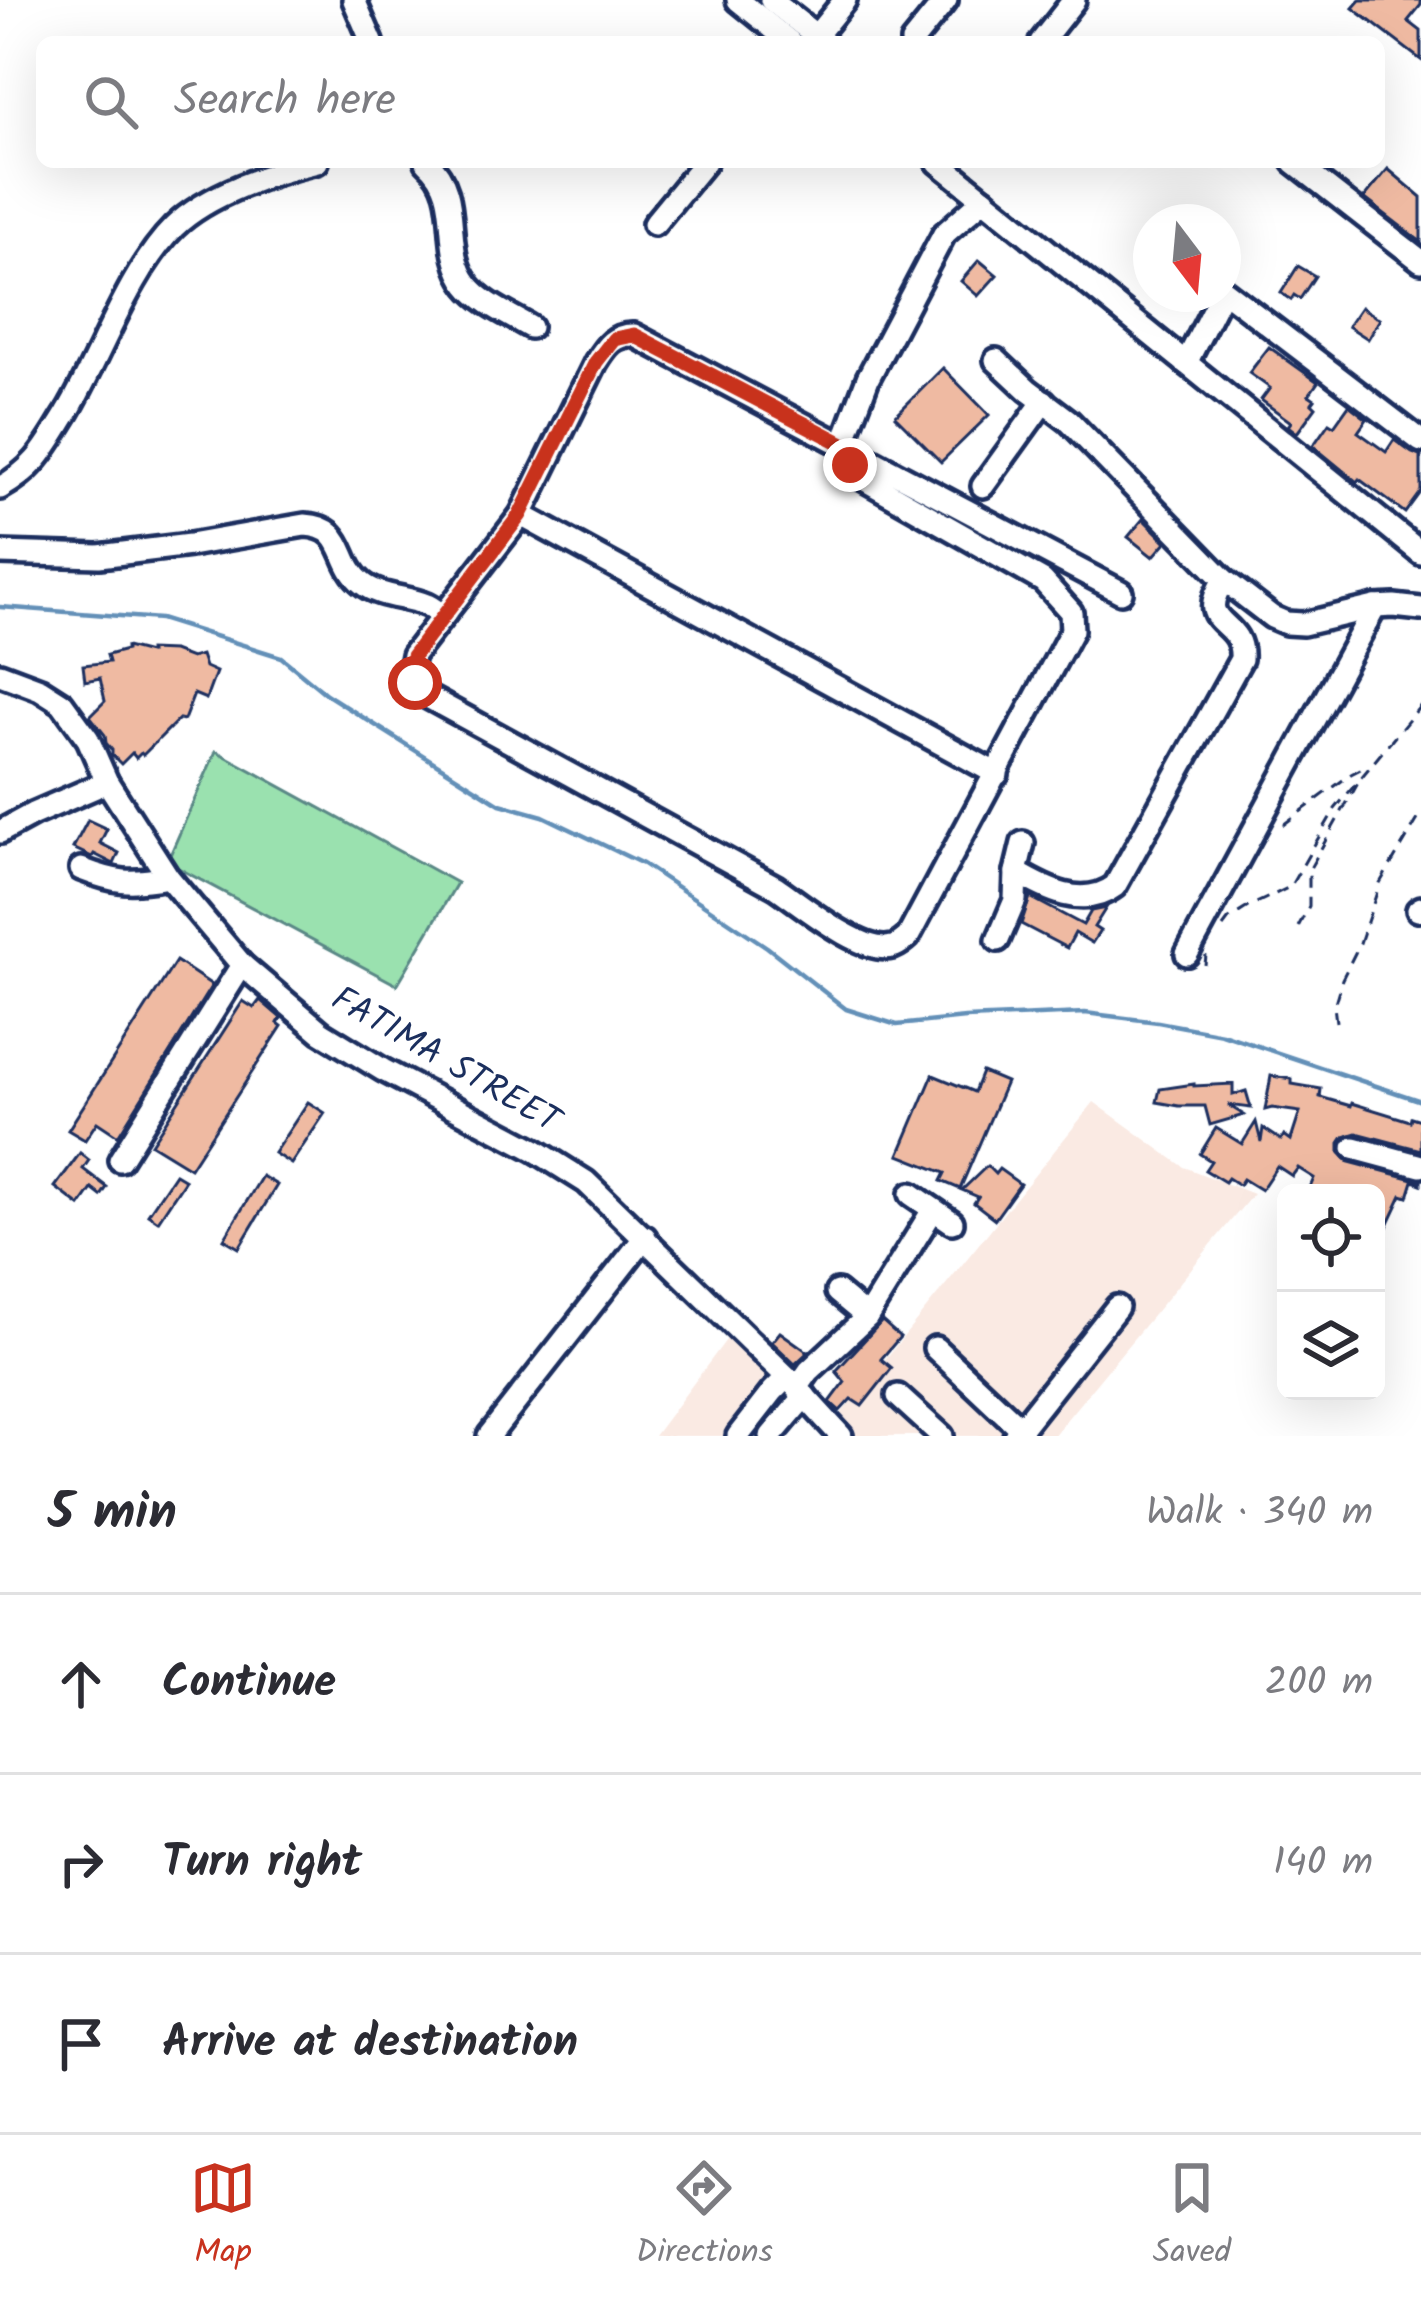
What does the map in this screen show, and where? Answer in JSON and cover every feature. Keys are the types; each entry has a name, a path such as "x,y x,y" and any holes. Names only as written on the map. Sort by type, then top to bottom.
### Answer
{"street":[{"path":"354,0 369,36"},
{"path":"738,0 783,36"},
{"path":"771,0 816,36"},
{"path":"822,36 844,0"},
{"path":"917,36 946,0"},
{"path":"1046,36 1074,0"},
{"path":"0,488 22,476 40,456 147,261 176,226 213,198 292,168"},
{"path":"435,168 449,192 459,272 471,289 530,327"},
{"path":"654,224 700,168"},
{"path":"945,168 1421,553"},
{"path":"1302,168 1421,261"},
{"path":"984,199 944,234 868,378 845,445 850,465 860,476 1043,580 1071,612 1072,630 908,938 891,948 872,946 824,923 776,887 426,697 415,683 410,668 413,656 520,515 596,362 607,346 624,335 634,335 845,445 1120,592"},
{"path":"1241,305 1421,441"},
{"path":"1186,363 1212,312"},
{"path":"996,360 1070,421 1255,606 1286,623 1324,620 1375,607 1421,609"},
{"path":"983,486 1044,401"},
{"path":"520,515 997,774"},
{"path":"0,553 99,556 319,526 332,532 360,582 444,616"},
{"path":"1016,872 1069,896 1096,896 1114,886 1241,659 1239,640 1211,604 1224,580"},
{"path":"1200,957 1375,607"},
{"name":"FATIMA STREET","path":"0,674 62,703 168,877 242,965 321,1032 586,1182 841,1436"},
{"path":"0,832 107,782"},
{"path":"998,940 1015,900 1023,843"},
{"path":"81,869 127,884 168,877"},
{"path":"120,1160 242,965"},
{"path":"1354,1148 1421,1166"},
{"path":"771,1436 796,1387 867,1317 942,1216 911,1194"},
{"path":"489,1436 645,1237"},
{"path":"837,1292 867,1317"},
{"path":"935,1348 1018,1433 1117,1306"},
{"path":"738,1436 772,1391 796,1387"},
{"path":"898,1396 942,1436"}],"path":[{"path":"1282,825 1383,753 1421,705"},
{"path":"1298,927 1309,906 1309,870 1369,764"},
{"path":"1218,933 1229,919 1290,887 1335,808 1369,764"},
{"path":"1336,1022 1334,1006 1342,979 1380,883 1421,814"}],"shaded area":[{"path":"1094,1102 1184,1167 1253,1194 1053,1436 851,1436 836,1420"},
{"path":"729,1336 801,1407 778,1436 654,1436"}],"green space":[{"path":"216,751 457,883 397,985 167,862"}],"building":[{"path":"1360,0 1421,0 1408,21 1421,31 1421,60 1353,8"},
{"path":"1388,169 1421,197 1421,242 1364,198"},
{"path":"979,260 997,275 978,296 961,281"},
{"path":"1298,266 1315,276 1300,299 1294,295 1291,300 1281,293"},
{"path":"1361,307 1380,319 1368,339 1348,326"},
{"path":"1269,347 1318,382 1309,395 1316,407 1297,433 1288,426 1291,422 1261,400 1270,388 1249,373"},
{"path":"943,368 989,415 941,462 895,416"},
{"path":"1349,405 1367,419 1358,432 1386,452 1394,440 1421,456 1421,491 1405,513 1313,446"},
{"path":"1143,519 1166,542 1153,557 1128,537"},
{"path":"126,647 149,653 173,651 191,658 201,655 205,667 216,672 206,699 194,694 184,720 179,719 143,755 136,758 132,753 121,764 90,716 105,701 100,678 85,681 83,665 109,662 107,655"},
{"path":"88,820 107,829 100,843 119,853 114,864 73,848"},
{"path":"1030,897 1083,925 1091,911 1106,908 1094,927 1100,931 1092,943 1075,933 1067,948 1021,924"},
{"path":"176,961 212,985 118,1136 97,1122 85,1140 68,1130"},
{"path":"260,1000 281,1018 282,1026 190,1168 151,1144 243,1001 254,1008"},
{"path":"982,1072 1006,1082 960,1189 941,1181 945,1173 899,1155 933,1075 974,1092"},
{"path":"1271,1076 1321,1089 1320,1097 1421,1120 1421,1150 1357,1133 1344,1137 1340,1153 1349,1162 1421,1181 1421,1184 1413,1181 1387,1227 1385,1184 1312,1184 1314,1178 1298,1168 1292,1176 1277,1166 1261,1190 1243,1179 1239,1185 1228,1178 1225,1182 1205,1170 1211,1161 1200,1154 1216,1128 1242,1144 1256,1122 1261,1142 1263,1128 1281,1140 1284,1135 1291,1140 1300,1112 1265,1110"},
{"path":"1233,1084 1233,1095 1246,1091 1251,1108 1228,1105 1244,1115 1210,1125 1205,1106 1157,1102 1160,1089"},
{"path":"308,1102 325,1113 291,1164 274,1153"},
{"path":"80,1153 89,1160 83,1169 107,1187 101,1196 92,1189 80,1206 55,1187"},
{"path":"987,1166 1020,1184 995,1219 974,1203 978,1197 962,1190"},
{"path":"175,1174 185,1180 158,1221 148,1214"},
{"path":"262,1176 277,1185 239,1248 224,1239"},
{"path":"882,1321 900,1337 881,1359 892,1368 862,1406 851,1399 840,1411 830,1402 845,1382 836,1371"},
{"path":"780,1332 808,1352 795,1364 772,1342"}],"waterway":[{"path":"0,607 160,619 281,657 326,694 500,804 543,816 643,864 767,947 846,1009 897,1025 1085,1013 1158,1022 1222,1034 1421,1101"}],"route":[{"path":"415,683 410,668 413,656 520,515 596,362 614,339 634,335 845,445 850,465"}]}
